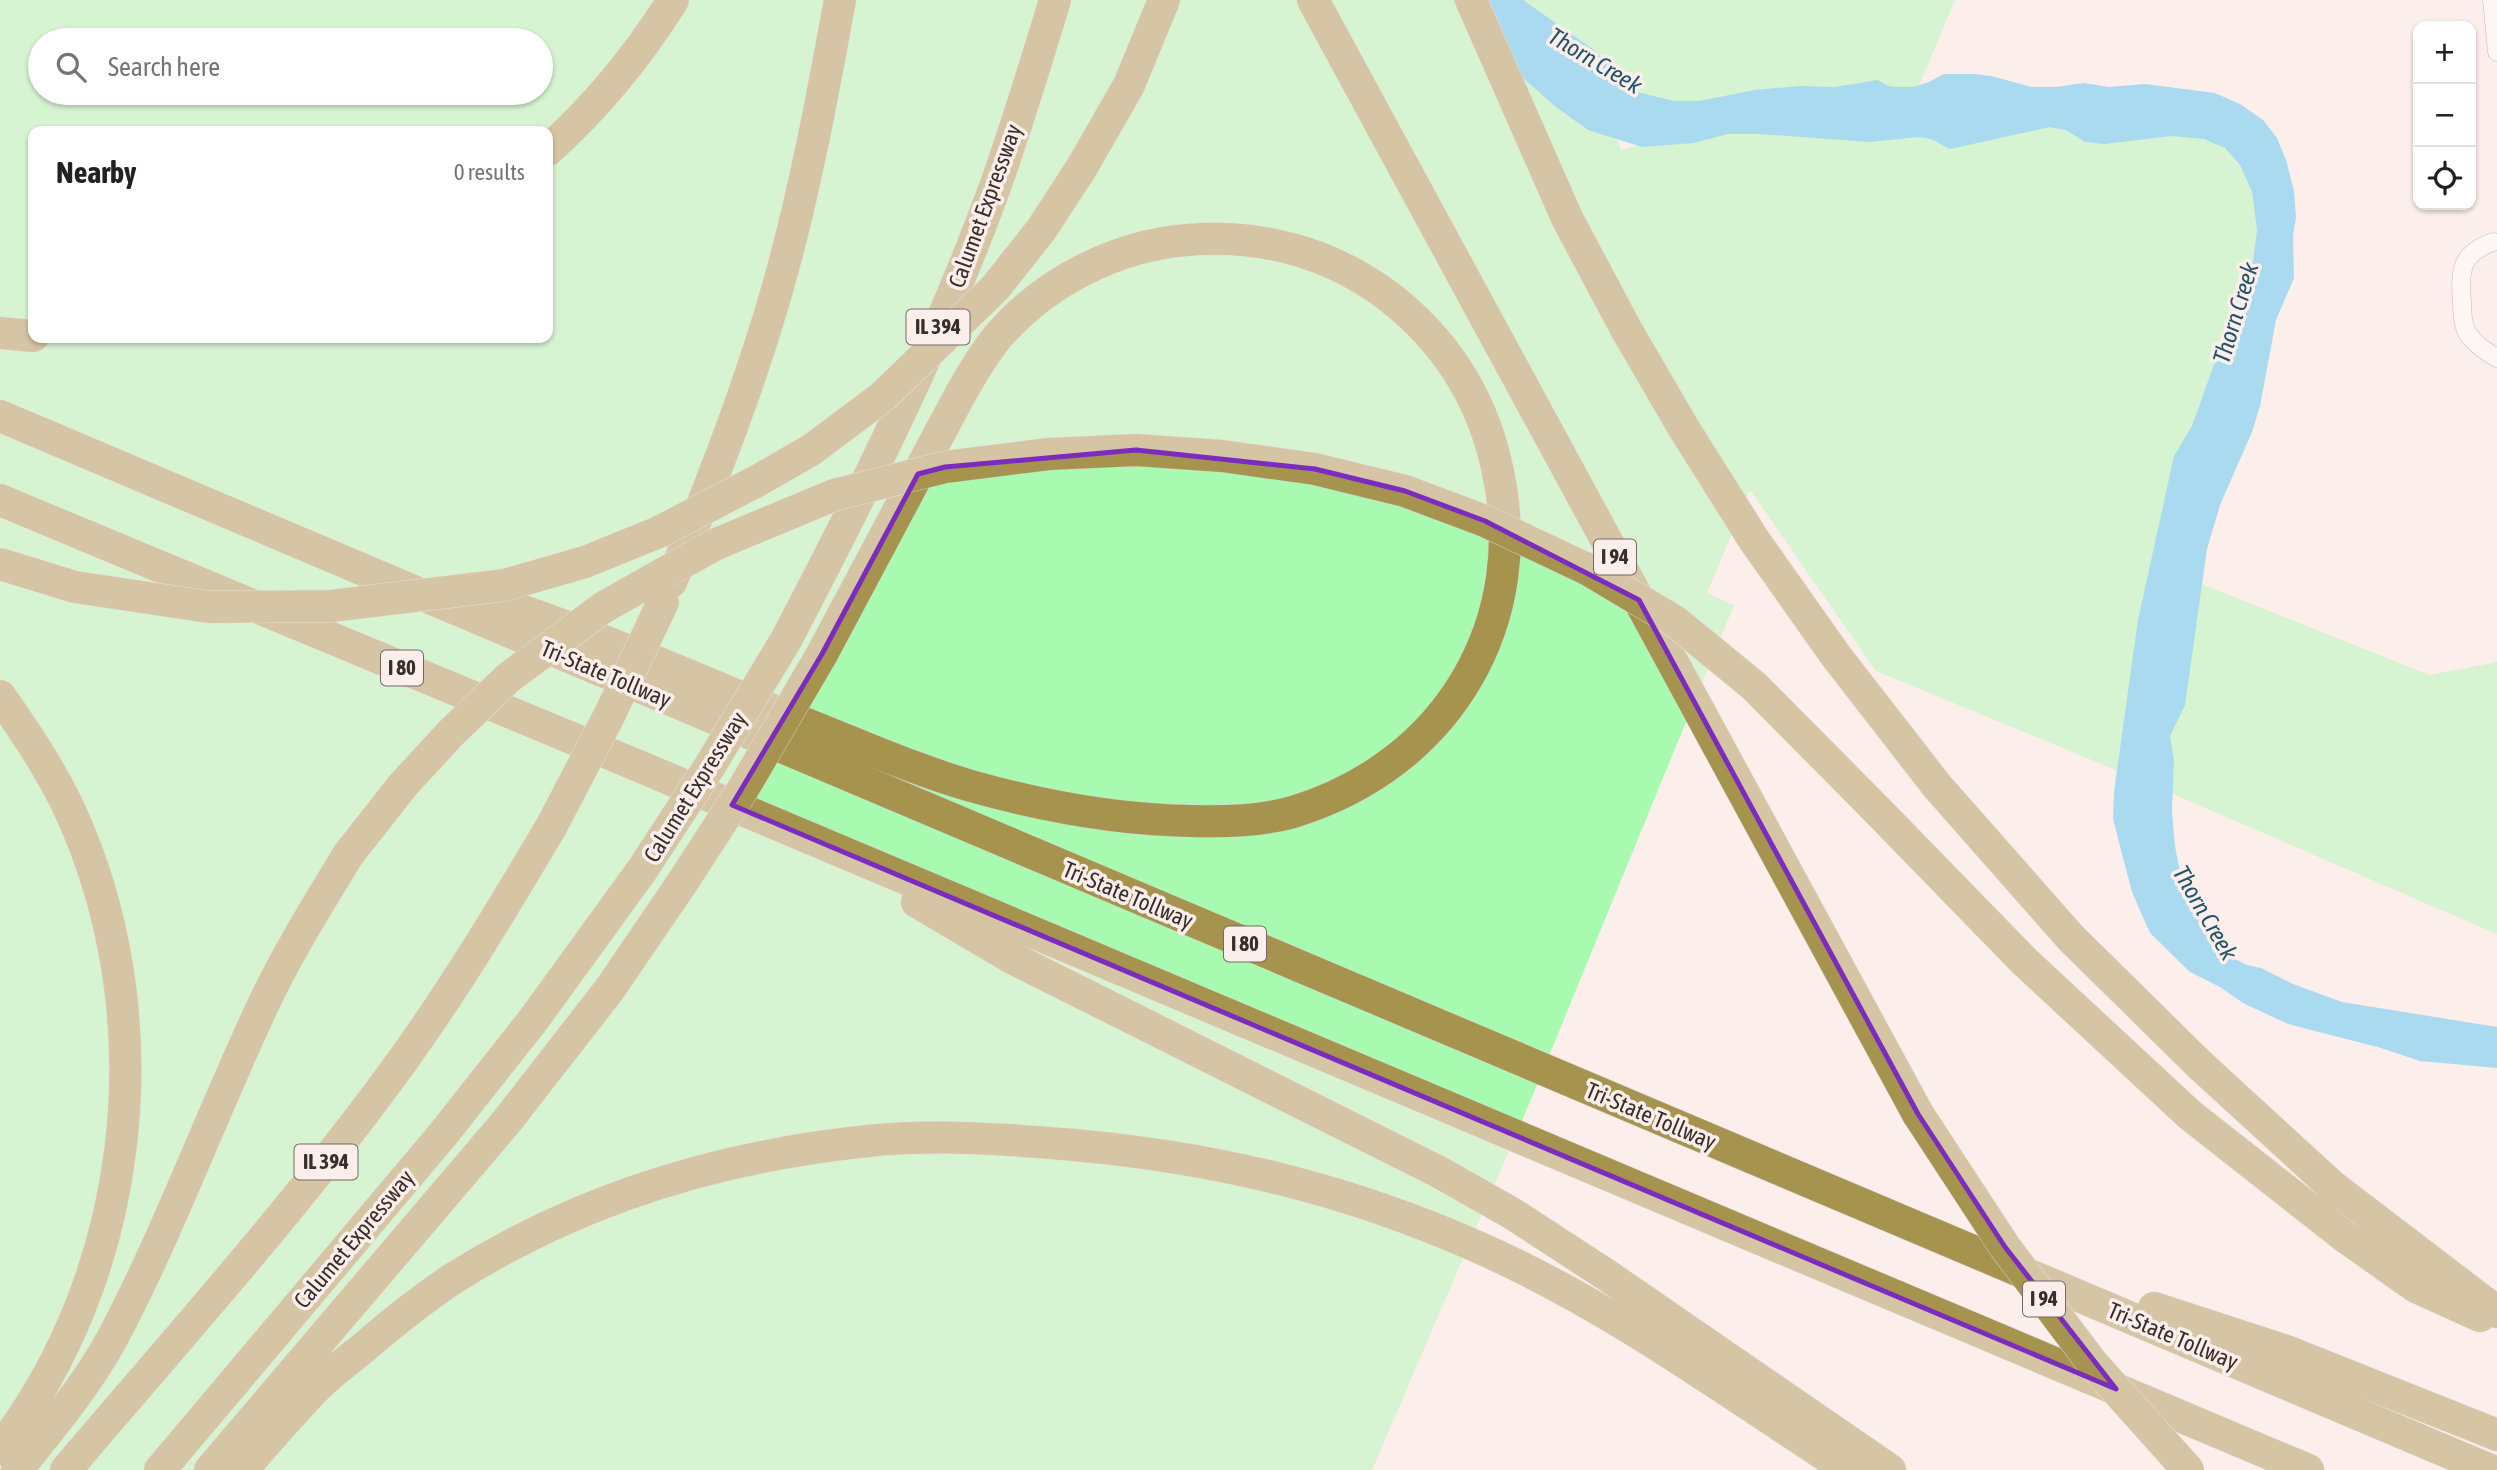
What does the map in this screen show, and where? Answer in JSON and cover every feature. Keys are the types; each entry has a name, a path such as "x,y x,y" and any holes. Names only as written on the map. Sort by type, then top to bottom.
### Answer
{"highway":[{"path":"553,145 621,74 673,0"},
{"name":"IL 394","path":"66,1470 316,1175 400,1064 471,962 551,827 663,602 746,387 785,262 821,105 840,0"},
{"name":"Calumet Expressway","path":"160,1470 443,1133 534,1019 642,870 708,769 786,640 863,490 945,311 995,187 1055,0"},
{"path":"0,564 75,587 209,607 331,606 505,585 585,562 659,532 811,450 882,397 995,288 1041,230 1082,167 1129,85 1164,0"},
{"name":"I 94","path":"1313,0 1918,1114 2012,1258 2093,1364 2188,1470"},
{"path":"1471,0 1567,218 1632,340 1754,540 1836,656 1937,786 2071,937 2200,1065 2332,1186 2497,1312"},
{"path":"210,1470 507,1121 609,990 743,789 822,654 981,360 999,335 1022,312 1074,275 1105,260 1170,242 1243,239 1311,253 1372,284 1410,313 1438,341 1461,373 1479,409 1492,447 1505,511 1506,551 1503,582 1486,643 1456,697 1413,747 1343,792 1291,812 1248,820 1191,821 1126,817 1027,800 969,785 861,746 525,610 290,540"},
{"path":"0,333 28,336"},
{"name":"Tri-State Tollway","path":"0,416 2490,1470"},
{"path":"16,1470 61,1416 111,1339 153,1255 265,1001 302,932 348,855 404,785 451,733 508,678 604,607 714,545 834,495 945,467 1049,454 1136,450 1222,456 1315,469 1405,491 1485,522 1587,569 1676,622 1744,678 2024,961 2190,1115 2344,1236 2416,1287 2497,1324"},
{"name":"I 80","path":"0,500 2308,1470"},
{"path":"0,696 24,730 78,828 97,882 110,929 119,982 126,1071 119,1164 96,1262 53,1367 0,1450"},
{"path":"804,836 1012,958 1438,1172 1513,1214 1890,1470"},
{"path":"242,1470 317,1386 398,1319 454,1278 580,1212 715,1166 870,1140 952,1138 1137,1151 1215,1163 1302,1183 1387,1210 1481,1249 1570,1292 1849,1470"},
{"path":"1960,1247 2289,1352 2497,1434"}],"street":[{"path":"2492,0 2497,52"},
{"path":"2496,239 2477,247 2465,262 2460,282 2466,331 2479,347 2497,358"}],"highlighted area":[{"path":"1136,450 1315,469 1405,491 1485,521 1639,600 1918,1114 2005,1247 2116,1389 732,805 822,654 918,474 945,467"}],"green space":[{"path":"0,0 1955,0 1905,119 1634,102 1594,65 1621,150 1736,121 2128,125 2220,142 2240,165 2252,192 2257,230 2253,261 2244,299 2222,342 2128,775 1876,671 1750,490 1707,593 1734,605 1535,1090 1372,1470 0,1470"},
{"path":"2176,574 2430,675 2497,662 2497,934 2168,792 2146,746"}],"water":[{"name":"Thorn Creek","path":"1453,0 1523,0 1594,50 1637,92 1674,101 1699,101 1755,90 1801,86 1835,87 1878,80 1888,86 1913,87 1944,74 1974,74 2032,87 2084,83 2109,87 2145,84 2215,93 2240,104 2263,120 2277,138 2294,191 2294,278 2276,320 2260,406 2252,432 2220,505 2207,549 2185,705 2170,736 2174,761 2172,811 2182,883 2189,903 2199,919 2235,959 2342,1002 2497,1027 2497,1068 2420,1061 2288,1024 2243,1003 2220,987 2190,972 2150,933 2132,892 2113,819 2114,792 2138,620 2174,456 2192,426 2222,342 2244,299 2257,230 2252,192 2240,165 2225,148 2204,139 2171,136 2105,144 2085,142 2066,130 2050,127 1950,149 1931,139 1918,137 1870,142 1760,134 1728,134 1694,143 1642,147 1588,130 1556,107 1516,72"}]}
